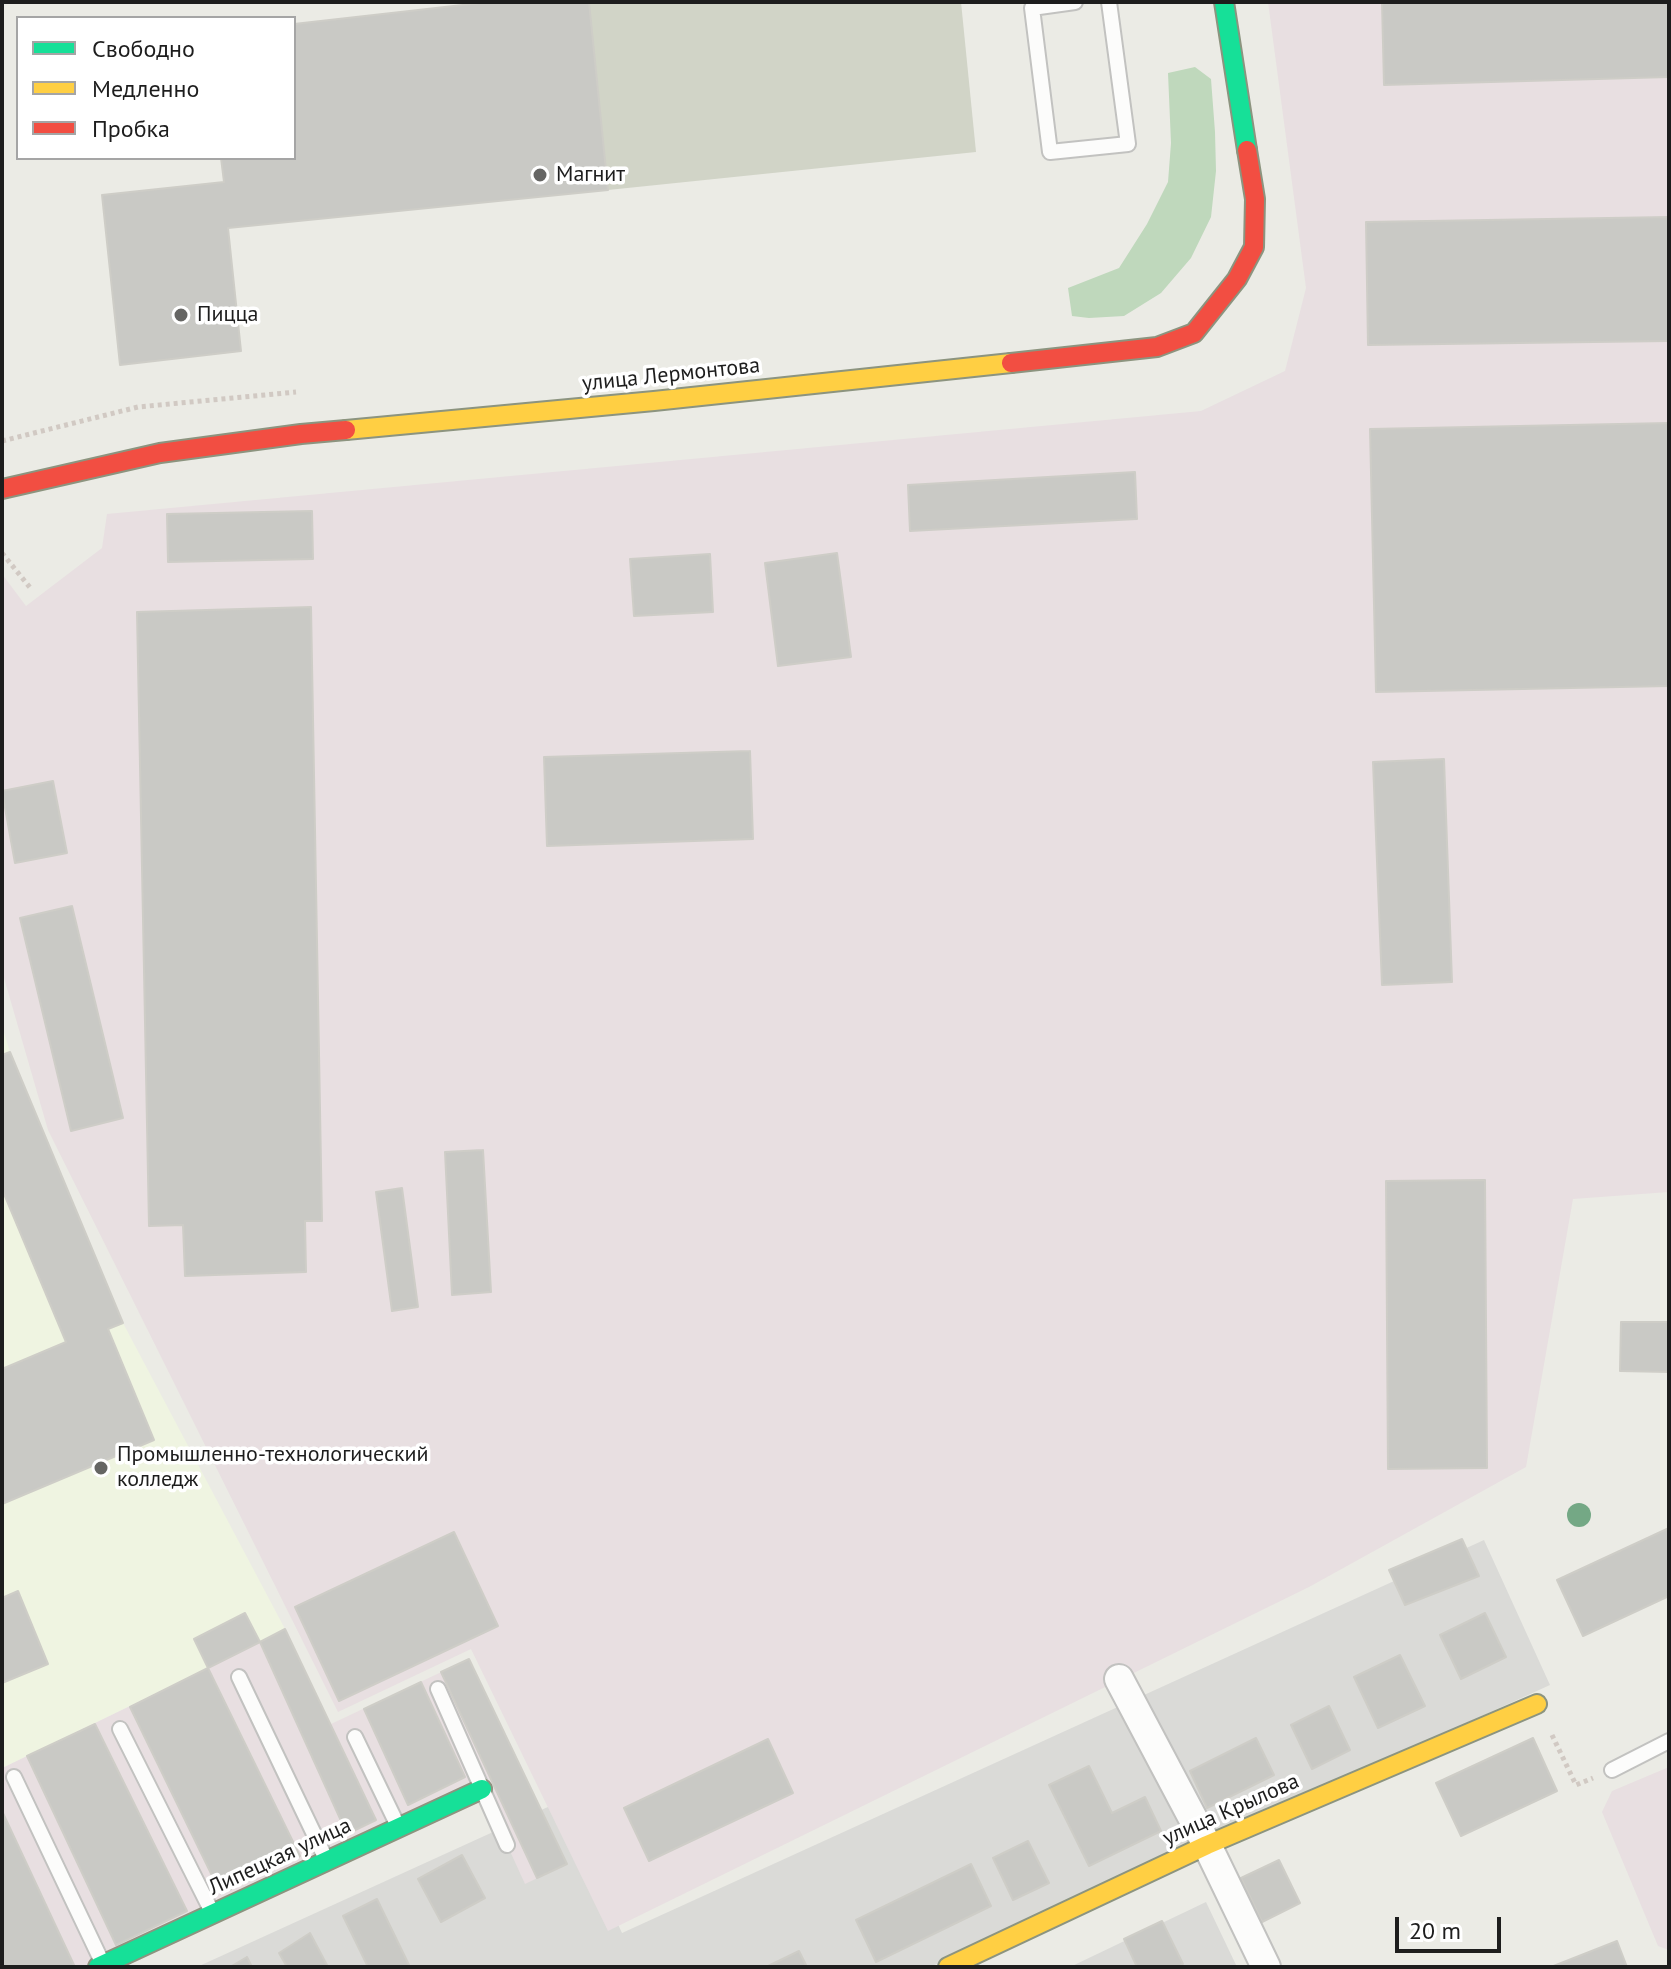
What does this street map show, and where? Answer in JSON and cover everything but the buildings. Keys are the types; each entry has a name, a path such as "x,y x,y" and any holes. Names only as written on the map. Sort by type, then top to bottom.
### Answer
{"street":[{"name":"улица Лермонтова","path":"2,489 160,453 301,434 639,403 1157,347 1194,333 1237,279 1254,247 1255,199 1224,2"},
{"path":"1119,1679 1207,1845 1266,1967"},
{"name":"улица Крылова","path":"948,1967 1207,1845 1537,1704"},
{"name":"Липецкая улица","path":"100,1966 482,1789"}],"lane":[{"path":"1075,2 1032,8 1050,152 1128,144 1109,2"},
{"path":"239,1677 327,1861"},
{"path":"438,1689 507,1845"},
{"path":"120,1729 212,1914"},
{"path":"355,1737 398,1828"},
{"path":"1612,1770 1669,1741"},
{"path":"14,1777 100,1966"}],"path":[{"path":"2,441 138,407 296,392"},
{"path":"2,553 32,590"},
{"path":"1537,1704 1576,1785 1612,1770"}],"shaded area":[{"path":"589,2 961,2 976,152 608,190"},
{"path":"1268,2 1669,2 1669,1192 1573,1199 1526,1467 1309,1587 608,1931 471,1649 338,1712 48,1130 2,971 2,574 26,606 102,548 107,514 1201,411 1285,371 1306,288"},
{"name":"Промышленно-технологический колледж","path":"2,1026 10,1052 123,1323 285,1629 260,1642 245,1613 194,1639 208,1668 2,1768"},
{"path":"1484,1540 1550,1685 930,1967 197,1967 561,1801 622,1933"},
{"path":"245,1613 260,1642 285,1629 331,1724 469,1659 567,1864 525,1884 482,1790 98,1967 2,1967 2,1768 208,1668 194,1639"},
{"path":"1669,1767 1669,1950 1658,1946 1602,1812 1612,1791"},
{"path":"1206,1902 1237,1967 1070,1967"}],"green space":[{"path":"1195,67 1211,79 1216,171 1211,217 1191,258 1161,293 1124,316 1072,316 1068,288 1119,268 1147,224 1168,182 1171,143 1168,73"}],"traffic: fast":[{"path":"1224,2 1247,150"},
{"path":"98,1967 482,1789"}],"traffic: slow":[{"path":"346,430 1011,363"},
{"path":"948,1967 1207,1845 1537,1704"}],"traffic: jam":[{"path":"1011,363 1157,347 1194,333 1237,279 1254,247 1255,199 1247,150"},
{"path":"2,489 160,453 346,430"}],"place":[{"name":"Магнит","path":"540,175"},
{"name":"Пицца","path":"181,315"},
{"name":"Промышленно-технологический колледж","path":"101,1468"}]}
